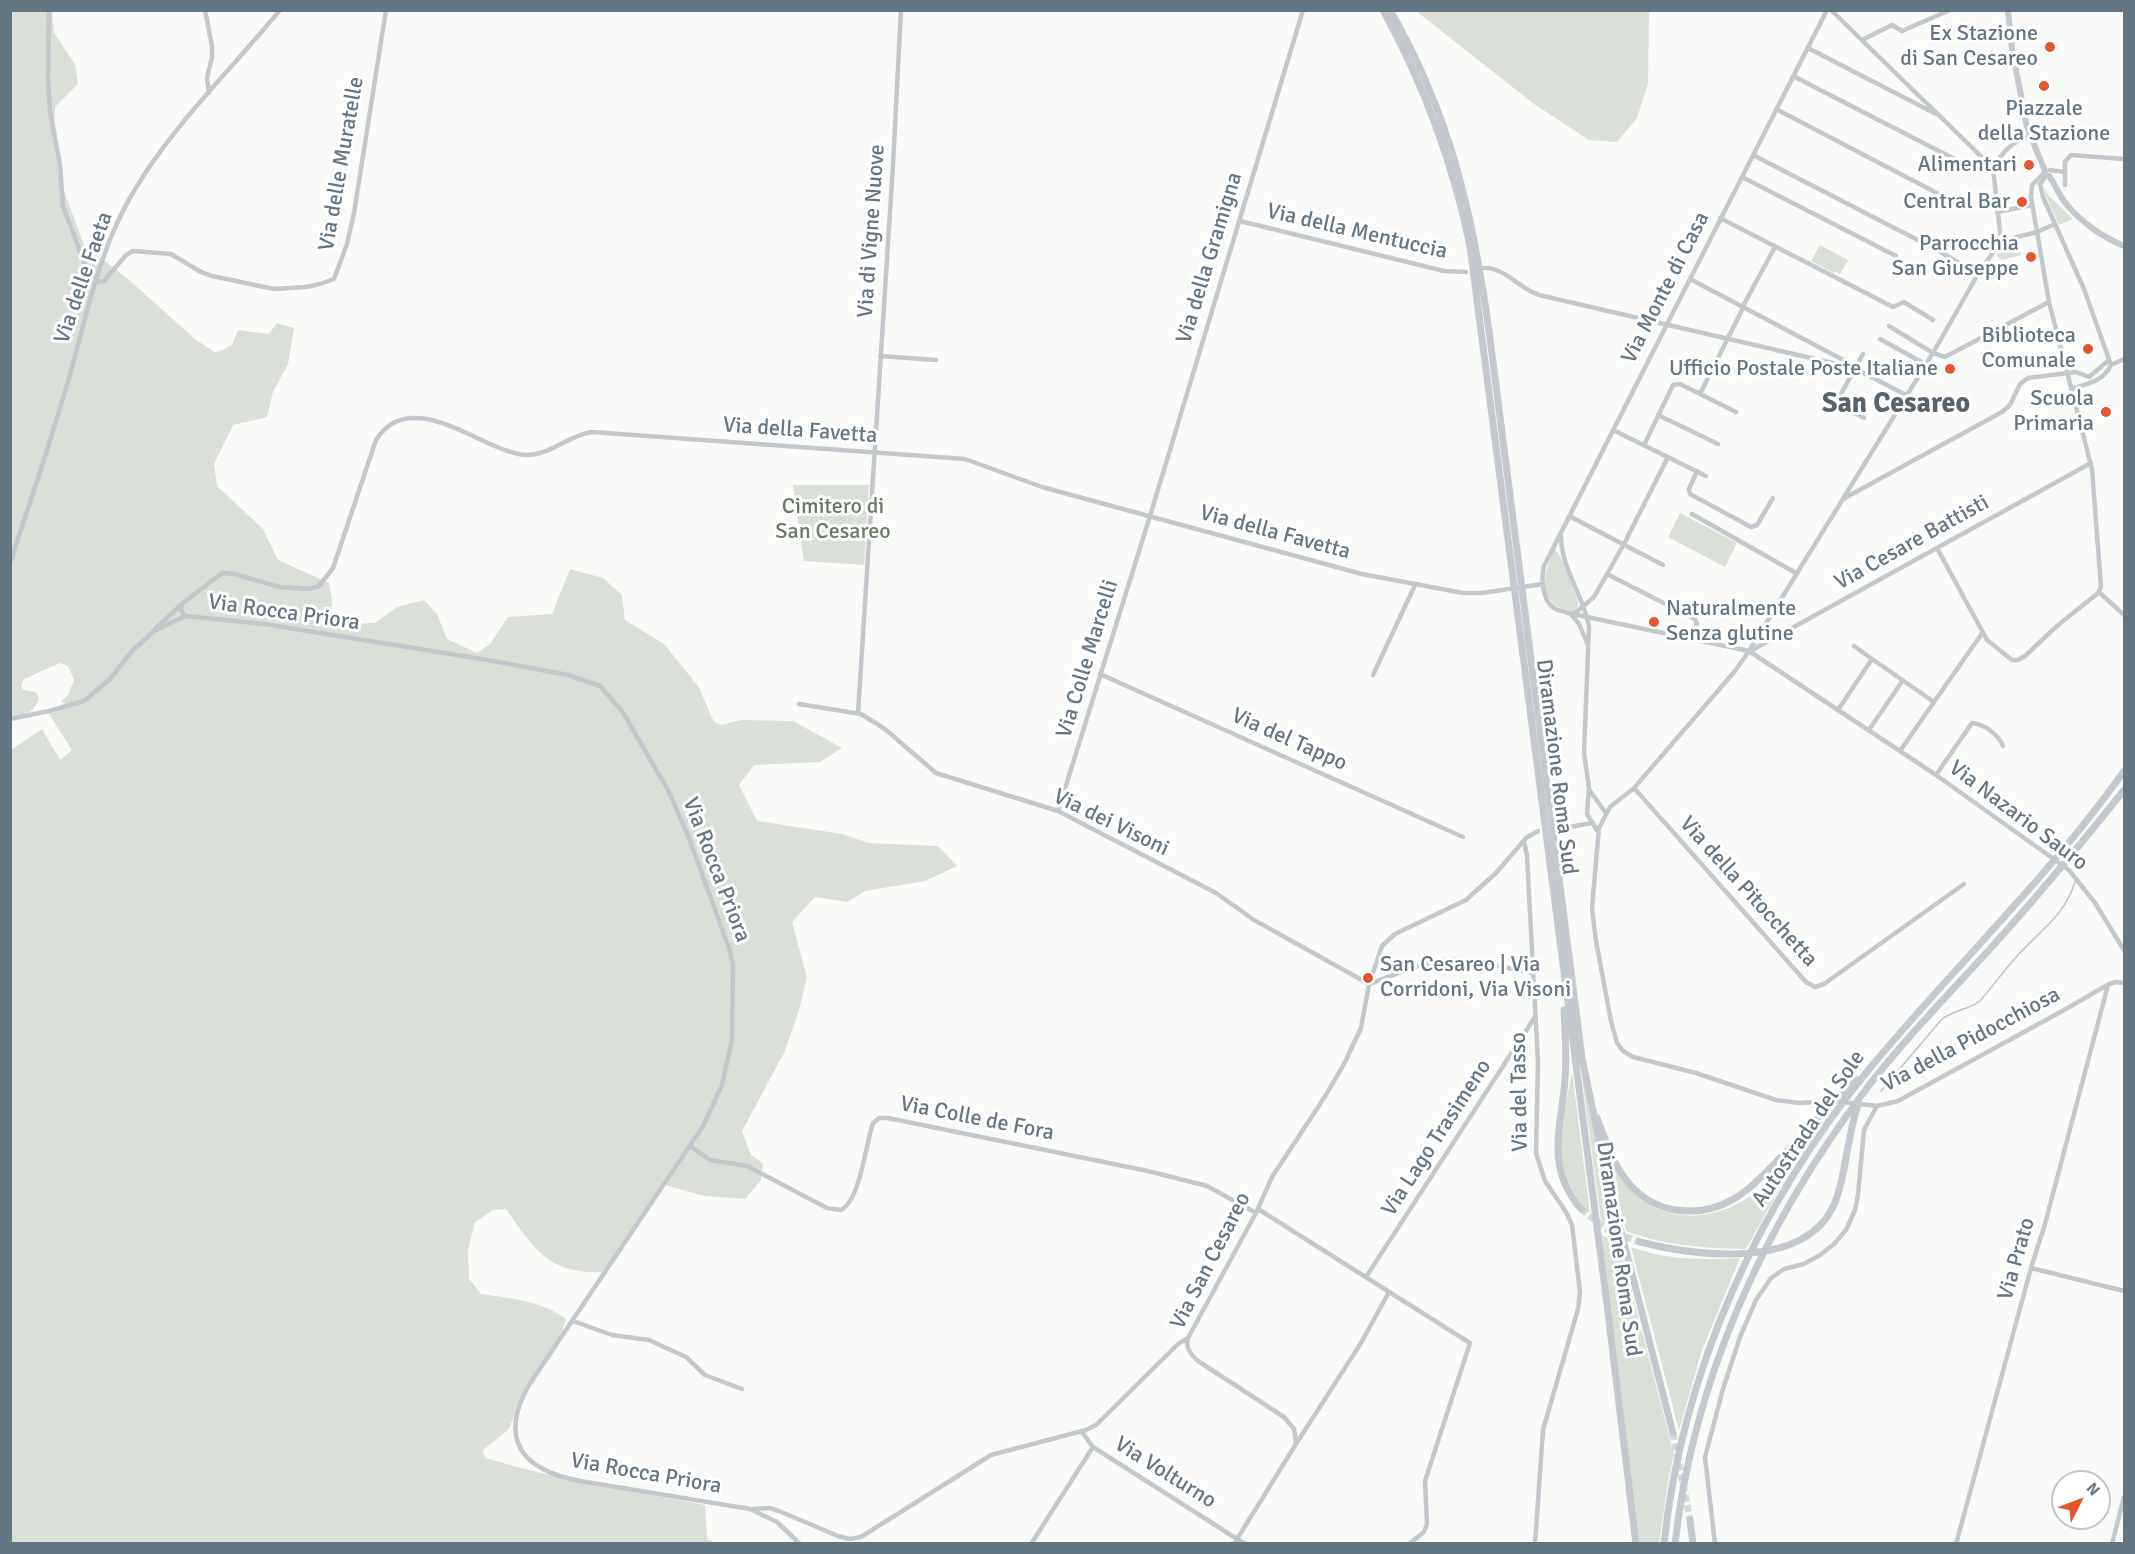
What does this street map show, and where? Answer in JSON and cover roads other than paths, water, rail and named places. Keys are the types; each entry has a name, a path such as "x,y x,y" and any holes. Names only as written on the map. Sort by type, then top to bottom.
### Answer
{"highway":[{"name":"Diramazione Roma Sud","path":"1383,10 1418,78 1437,126 1452,170 1470,246 1610,1329 1635,1544"},
{"name":"Diramazione Roma Sud","path":"1390,10 1420,68 1444,126 1463,185 1478,256 1572,986 1588,1089"},
{"name":"Autostrada del Sole","path":"1664,1544 1670,1504 1692,1402 1720,1318 1762,1229 1796,1173 1845,1100 1870,1068 2049,865 2124,771"},
{"name":"Autostrada del Sole","path":"1675,1544 1682,1496 1698,1425 1713,1373 1747,1286 1804,1179 1862,1096 1953,989 2058,873 2124,790"},
{"path":"1566,989 1566,1076 1557,1156 1564,1185 1581,1209"},
{"path":"1588,1089 1610,1154 1626,1182 1651,1202 1681,1211 1700,1210 1731,1201 1747,1190 1870,1068"},
{"path":"1588,1089 1622,1242 1673,1433"},
{"path":"1640,1242 1682,1250 1738,1253 1773,1249 1799,1240 1816,1229 1832,1209 1862,1096"},
{"path":"1690,1520 1693,1544"}],"main road":[{"path":"2008,10 2013,60 2030,136 2064,201 2080,218 2124,246"}],"street":[{"path":"49,10 50,111 60,165 63,206 84,262 96,280"},
{"path":"205,10 212,46 207,78 209,93"},
{"name":"Via delle Faeta","path":"10,563 66,387 96,280 110,240 132,193 151,164 280,10"},
{"name":"Via delle Muratelle","path":"96,280 104,281 132,250 171,254 212,276 274,289 306,287 334,279 351,232 386,10"},
{"name":"Via di Vigne Nuove","path":"858,714 901,10"},
{"name":"Via della Gramigna","path":"1149,516 1303,10"},
{"path":"1829,10 1993,168 2001,241"},
{"name":"Via Monte di Casa","path":"1543,584 1544,568 1569,516 1776,109 1829,10"},
{"path":"1862,40 1892,25 1902,31 1950,10"},
{"path":"1808,48 1940,116"},
{"path":"1793,76 1972,168"},
{"path":"1776,109 1956,203"},
{"path":"1993,168 2008,148 2030,136"},
{"path":"2065,185 2065,160 2072,154 2124,159"},
{"path":"1753,155 1978,274"},
{"path":"1937,548 1983,632 1991,644 2010,659 2020,659 2099,591 2102,581 2091,463 2049,303 2030,194 2033,184 2049,173 2065,172"},
{"path":"2049,173 2040,184 2043,197 2084,289 2110,362 2109,370 2097,380 2071,389"},
{"path":"1742,177 1896,256"},
{"path":"2030,194 2036,188 2043,197"},
{"path":"1997,212 2032,205"},
{"path":"1720,218 1893,306 1904,302 1933,320"},
{"name":"Via della Mentuccia","path":"1240,220 1444,271 1466,272"},
{"path":"1557,829 1602,822 1613,803 1634,788 1735,671 1933,353 1978,274 2001,241 2037,232 2055,224"},
{"path":"1700,394 1775,247"},
{"path":"1484,268 1498,270 1520,286 1539,295 1854,368 1906,395"},
{"path":"1690,279 1744,306 1849,363 1854,368"},
{"path":"1889,326 1933,353 1942,357 1949,356 2049,303"},
{"path":"1880,339 1925,364"},
{"path":"1863,354 1836,403 1864,418"},
{"path":"880,356 936,360"},
{"path":"1843,499 2002,412 2010,405 2020,384 2027,379 2040,375 2067,375 2076,372 2090,377 2110,362 2124,359"},
{"path":"1644,445 1675,384 1680,384 1736,412"},
{"path":"1658,415 1718,444"},
{"name":"Via della Favetta","path":"182,604 222,573 234,574 280,587 309,589 319,586 333,568 376,440 386,426 397,421 416,419 443,422 509,451 525,455 543,452 574,436 592,432 968,460 1042,487 1353,571 1415,585 1463,594 1543,584"},
{"path":"1613,430 1706,476"},
{"path":"1571,613 1592,599 1624,544 1668,456"},
{"name":"Via Cesare Battisti","path":"1749,651 2091,463"},
{"path":"1697,471 1689,489 1690,494 1751,527 1757,525 1773,498"},
{"path":"1692,514 1796,573"},
{"name":"Via Colle Marcelli","path":"1058,811 1149,516"},
{"path":"1569,516 1663,565"},
{"path":"1562,531 1561,543 1565,560 1583,607 1587,634 1583,748 1589,788 1588,812 1589,819 1593,823"},
{"path":"1554,547 1565,560"},
{"path":"1607,574 1696,620 1689,638"},
{"path":"1543,584 1550,605 1557,610 1749,651"},
{"path":"1373,675 1415,585"},
{"path":"2099,591 2124,615"},
{"path":"182,604 181,610 185,616"},
{"path":"154,631 182,604"},
{"path":"1571,613 1587,634"},
{"name":"Via Rocca Priora","path":"10,719 84,701 110,679 132,651 154,631 185,616 264,624 524,666 568,675 600,686 612,698 669,792 724,932 731,959 732,1040 722,1085 703,1126 529,1385 520,1404 514,1431 528,1457 547,1471 569,1479 750,1509"},
{"path":"1587,634 1601,620"},
{"path":"1900,751 1983,632"},
{"path":"1854,646 1934,702"},
{"name":"Via Nazario Sauro","path":"1749,651 1936,775 2072,873 2100,910 2124,950"},
{"path":"1838,710 1872,659"},
{"name":"Via del Tappo","path":"1101,674 1463,837"},
{"path":"1869,730 1903,680"},
{"name":"Via dei Visoni","path":"799,704 858,714 885,729 936,773 1058,811 1216,893 1254,920 1369,984"},
{"path":"1936,775 1972,723 1977,723 1998,737 2003,746"},
{"path":"1589,788 1606,813"},
{"name":"Via della Pitocchetta","path":"1634,788 1806,982 1815,987 1824,984 1964,884"},
{"path":"1578,825 1584,821 1593,805 1613,803"},
{"name":"Via della Pidocchiosa","path":"1602,822 1598,837 1592,896 1595,934 1617,1043 1623,1051 1633,1057 1695,1073 1776,1100 1798,1103 1832,1101 1877,1106 1898,1101 1924,1088 2109,984 2124,983"},
{"name":"Via della Pidocchiosa","path":"1593,823 1597,828 1598,837"},
{"name":"Via San Cesareo","path":"1296,1444 1294,1429 1288,1421 1198,1361 1190,1353 1188,1338 1257,1211 1272,1177 1345,1062 1361,1028 1377,956 1387,939 1466,900 1496,873 1524,841 1538,831"},
{"name":"Via del Tasso","path":"1524,841 1527,856 1538,1062 1537,1155 1546,1183 1570,1221 1580,1295 1543,1430 1535,1544"},
{"path":"1369,984 1430,963 1446,960 1481,963 1533,973"},
{"name":"Via Prato","path":"1956,1544 2109,984"},
{"name":"Via Lago Trasimeno","path":"1366,1277 1535,1017"},
{"path":"1715,1544 1705,1457 1719,1401 1737,1345 1756,1300 1771,1278 1784,1269 1804,1264 1821,1255 1846,1230 1858,1195 1863,1133 1877,1106"},
{"name":"Via Colle de Fora","path":"690,1146 710,1161 747,1166 828,1208 841,1210 848,1203 861,1173 873,1123 879,1118 888,1118 1148,1171 1207,1186 1257,1211"},
{"path":"1257,1211 1470,1343 1425,1481 1426,1524 1424,1532 1409,1544"},
{"path":"2031,1268 2124,1291"},
{"path":"1234,1544 1361,1343 1389,1292"},
{"path":"573,1321 612,1335 651,1340 686,1357 705,1375 742,1389"},
{"path":"750,1509 777,1510 837,1536 850,1539 861,1538 991,1455 1081,1431 1102,1420 1178,1344 1188,1338"},
{"name":"Via Volturno","path":"1081,1431 1093,1447 1245,1544"},
{"path":"1031,1544 1093,1447"},
{"path":"2112,1544 2124,1497"},
{"path":"750,1509 777,1522 800,1544"}],"waterway":[{"path":"1881,1091 1941,1020 1980,1001 2014,960 2052,921 2066,903 2075,881"}],"tunnel":[{"path":"1581,1209 1608,1230 1640,1242"},
{"path":"1673,1433 1690,1520"}],"place":[{"name":"Ex Stazione di San Cesareo","path":"2050,47"},
{"name":"Piazzale della Stazione","path":"2044,86"},
{"name":"Alimentari","path":"2029,165"},
{"name":"Central Bar","path":"2022,202"},
{"name":"Parrocchia San Giuseppe","path":"2031,257"},
{"name":"Biblioteca Comunale","path":"2088,349"},
{"name":"Ufficio Postale Poste Italiane","path":"1950,369"},
{"name":"Scuola Primaria","path":"2106,412"},
{"name":"Naturalmente Senza glutine","path":"1654,622"},
{"name":"San Cesareo | Via Corridoni, Via Visoni","path":"1368,978"}],"district":[{"name":"San Cesareo","path":"1896,405"}],"park label":[{"name":"Cimitero di San Cesareo","path":"833,520"}]}
